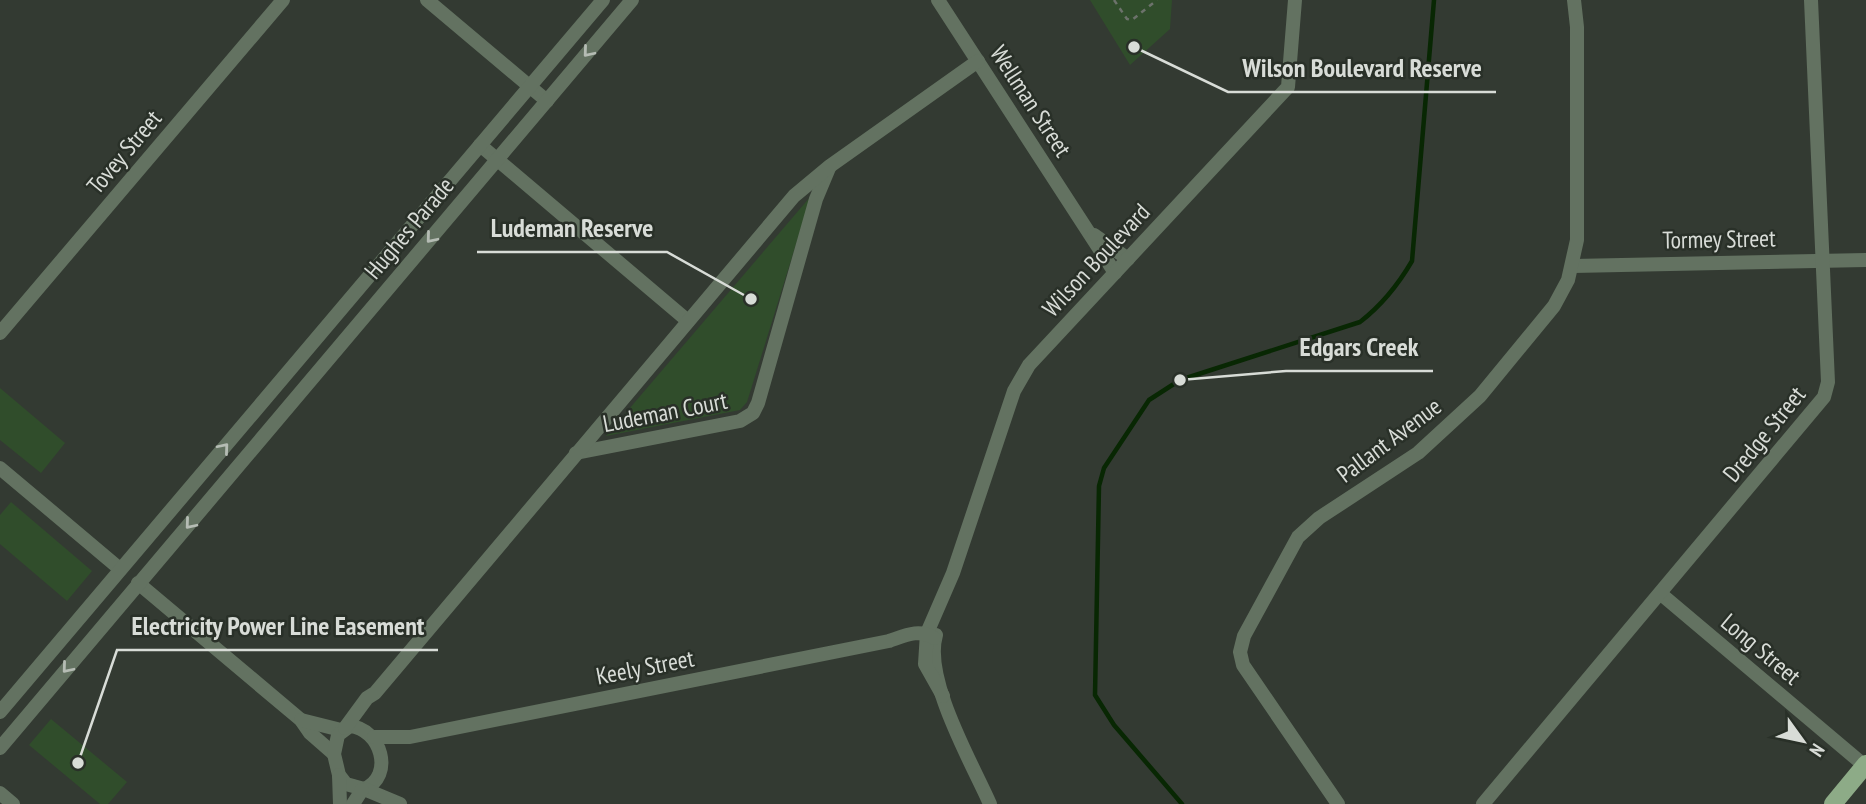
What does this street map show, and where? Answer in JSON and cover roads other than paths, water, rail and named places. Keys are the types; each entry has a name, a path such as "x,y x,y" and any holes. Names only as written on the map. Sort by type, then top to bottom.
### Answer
{"main road":[{"path":"1833,804 1865,765"}],"street":[{"name":"Tovey Street","path":"0,334 283,0"},
{"path":"427,0 547,101"},
{"name":"Hughes Parade","path":"0,712 603,0"},
{"name":"Hughes Parade","path":"0,748 632,0"},
{"name":"Wellman Street","path":"938,0 1086,227 1104,261 1115,273"},
{"name":"Wilson Boulevard","path":"990,804 943,696 929,638 947,606 953,573 1014,391 1029,365 1288,87 1295,0"},
{"name":"Pallant Avenue","path":"1338,804 1243,665 1240,652 1244,636 1298,537 1319,518 1418,453 1452,425 1480,396 1554,306 1573,266 1577,214 1577,27 1574,0"},
{"name":"Dredge Street","path":"1483,804 1824,397 1828,382 1811,0"},
{"name":"Ludeman Court","path":"343,729 794,196 830,166 978,61"},
{"path":"480,145 688,321"},
{"name":"Ludeman Court","path":"576,453 740,421 753,413 816,199 830,166"},
{"name":"Wellman Street","path":"1086,227 1104,244 1128,259"},
{"name":"Tormey Street","path":"1573,266 1866,260"},
{"path":"0,468 120,569"},
{"path":"204,472 221,486"},
{"path":"138,583 301,720 310,733 334,754 340,775 340,804"},
{"name":"Long Street","path":"1661,594 1865,765"},
{"name":"Keely Street","path":"371,734 410,737 889,641 914,632 929,638"},
{"name":"Ludeman Court","path":"371,734 367,714 375,693"},
{"path":"301,720 343,729 359,727 371,734 381,767 401,804"},
{"path":"334,754 343,729"},
{"name":"Keely Street","path":"381,767 393,747 410,737"},
{"path":"353,804 363,789 375,783 381,767"},
{"path":"340,775 350,786 401,804"},
{"path":"0,793 13,804"}],"waterway":[{"path":"1182,804 1114,725 1095,695 1099,486 1104,468 1149,400 1180,380 1360,322 1382,302 1401,278 1412,261 1434,0"}],"place":[{"name":"Wilson Boulevard Reserve","path":"1134,47"},
{"name":"Ludeman Reserve","path":"751,299"},
{"name":"Edgars Creek","path":"1180,380"},
{"name":"Electricity Power Line Easement","path":"78,763"}]}
